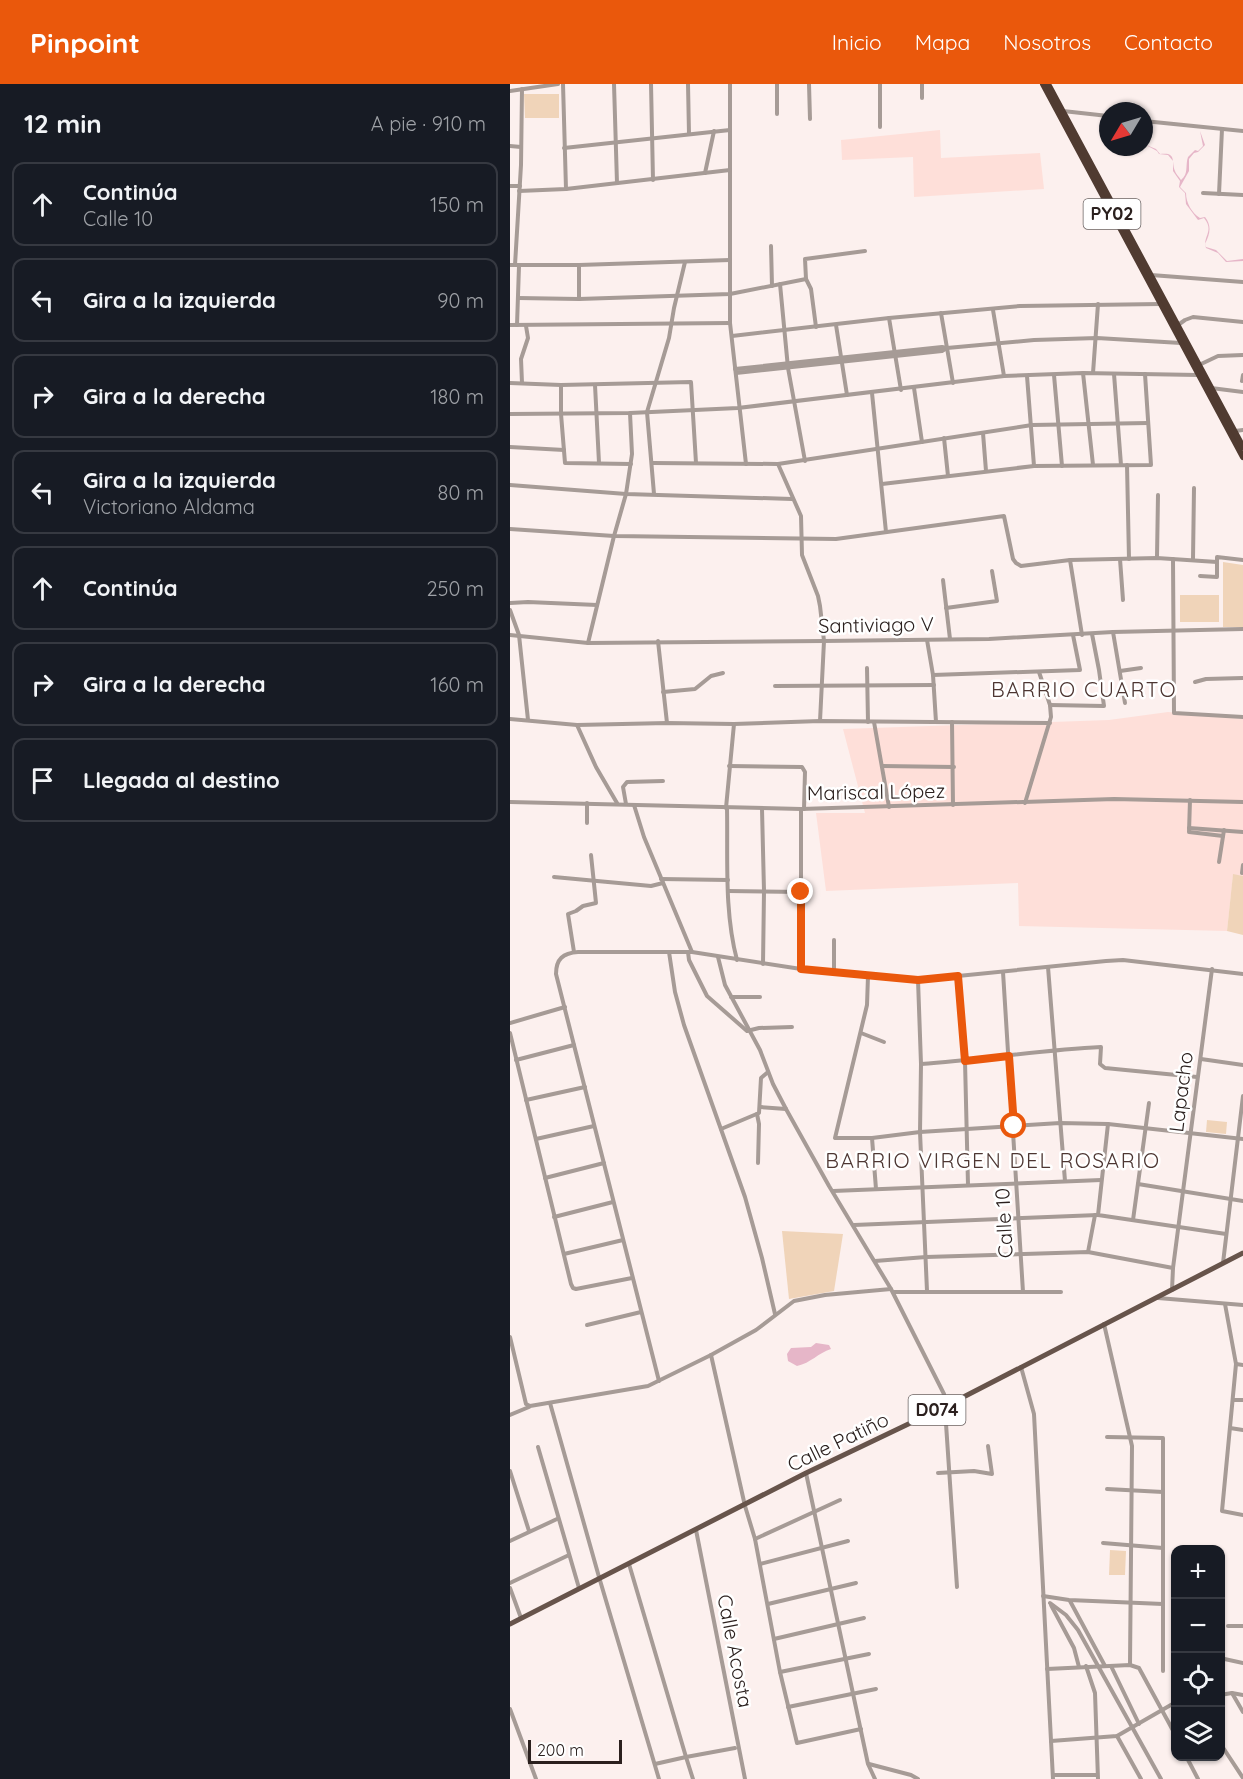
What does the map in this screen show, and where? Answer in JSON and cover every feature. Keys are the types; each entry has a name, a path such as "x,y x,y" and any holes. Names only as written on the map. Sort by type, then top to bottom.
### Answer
{"highway":[{"name":"PY02","path":"1043,84 1243,457"},
{"name":"PY02","path":"1048,84 1243,447"}],"main road":[{"name":"Calle Patiño","path":"510,1624 806,1473 946,1406 1243,1253"}],"street":[{"path":"510,92 558,84"},
{"path":"563,84 566,189"},
{"path":"614,84 617,183"},
{"path":"651,84 653,180"},
{"path":"688,84 689,134"},
{"path":"730,84 730,323 746,464"},
{"path":"777,84 777,114"},
{"path":"808,84 810,119"},
{"path":"880,84 880,127"},
{"path":"922,84 922,98"},
{"path":"517,325 518,298 515,266 520,188 522,89"},
{"path":"1063,111 1099,115"},
{"path":"1153,122 1243,131"},
{"path":"1219,194 1222,129"},
{"path":"564,147 730,130"},
{"path":"705,173 714,131"},
{"path":"510,146 521,147"},
{"path":"510,186 566,189 730,170"},
{"path":"1203,193 1243,195"},
{"path":"771,246 772,286"},
{"path":"816,327 811,289 806,279 805,259 866,251"},
{"path":"515,266 730,260"},
{"path":"654,494 647,412 672,323 685,262"},
{"path":"579,265 579,299"},
{"path":"1151,275 1243,282"},
{"path":"518,298 579,299 730,294 806,279"},
{"path":"780,284 788,366 805,461"},
{"path":"1093,374 1098,303"},
{"path":"732,336 1020,306 1098,303 1160,304"},
{"path":"993,310 1004,376"},
{"path":"941,313 952,383"},
{"path":"1178,326 1193,317 1243,321"},
{"path":"889,318 901,390"},
{"path":"510,325 730,323"},
{"path":"522,383 521,359 528,342 526,325"},
{"path":"836,325 847,395"},
{"path":"736,371 942,347 999,343 1097,338 1181,343"},
{"path":"1199,366 1218,356 1243,355"},
{"path":"1083,373 1093,465"},
{"path":"510,414 630,413 738,408 1004,376 1083,373 1198,375"},
{"path":"1114,374 1121,465"},
{"path":"882,484 1034,466 1151,465 1145,374"},
{"path":"1054,375 1062,466"},
{"path":"1242,381 1243,375"},
{"path":"1027,376 1034,466"},
{"path":"510,383 595,385 691,382 696,463"},
{"path":"561,385 565,463 631,464"},
{"path":"595,385 599,463"},
{"path":"914,388 922,442"},
{"path":"1211,388 1243,392"},
{"path":"872,393 886,532"},
{"path":"588,643 626,494 631,464 630,413"},
{"path":"653,462 778,464 1032,425 1148,423"},
{"path":"1234,431 1243,430"},
{"path":"983,432 986,471"},
{"path":"944,438 948,476"},
{"path":"510,447 564,450"},
{"path":"778,464 801,516 804,562 818,596 824,641 820,721"},
{"path":"1127,465 1129,559"},
{"path":"510,485 626,494 792,499"},
{"path":"1193,559 1194,488"},
{"path":"1157,558 1158,495"},
{"path":"510,529 614,536 801,540 851,538 1004,516 1016,564 1026,566 1070,560 1157,558 1217,562"},
{"path":"1200,576 1217,577 1217,557 1243,560"},
{"path":"1120,559 1123,600"},
{"path":"1173,559 1174,713 1243,717"},
{"path":"1070,560 1082,635"},
{"path":"946,609 997,602 992,571"},
{"path":"944,580 950,639"},
{"path":"510,603 597,605"},
{"path":"510,610 519,635 528,720"},
{"path":"510,634 515,623"},
{"name":"Santiviago V","path":"510,634 588,643 950,639 1243,629"},
{"path":"1113,632 1125,703"},
{"path":"1050,705 1104,706 1100,670 1092,634"},
{"path":"933,675 1080,670 1073,635"},
{"path":"927,639 933,675 936,722"},
{"path":"658,641 667,723"},
{"path":"867,668 868,722"},
{"path":"1120,671 1141,668"},
{"path":"1025,803 1050,723 1050,705 1039,672"},
{"path":"663,692 695,689 711,676 723,673"},
{"path":"1195,682 1206,679 1243,678"},
{"path":"775,686 934,685"},
{"path":"510,719 577,725 820,721 1050,723"},
{"path":"874,722 889,807"},
{"path":"952,722 953,805"},
{"path":"734,724 727,808 728,891 732,940 737,960"},
{"path":"577,725 596,767 617,804"},
{"path":"729,766 802,767 805,772 801,969"},
{"path":"882,766 954,767"},
{"path":"626,804 623,787 627,782 663,781"},
{"name":"Mariscal López","path":"510,802 803,809 1114,799 1243,802"},
{"path":"1190,800 1190,834 1223,836"},
{"path":"587,803 587,823"},
{"path":"634,805 644,837 690,952 689,960 707,996 748,1031"},
{"path":"762,808 763,964"},
{"path":"1189,828 1243,831"},
{"path":"1220,862 1224,830"},
{"path":"574,952 568,915 584,906 596,903 591,855"},
{"path":"1242,873 1243,865"},
{"path":"554,877 651,886 662,881 728,880"},
{"path":"728,891 801,892"},
{"path":"834,940 834,972"},
{"path":"659,1381 565,1007 556,967 561,957 574,952 690,952 801,969 918,980 1123,960 1243,974"},
{"path":"669,952 675,992 684,1025 748,1207 775,1315"},
{"path":"718,957 725,985 760,1050 786,1110 892,1290 939,1383 946,1406 957,1587"},
{"path":"1048,967 1065,1181"},
{"name":"Lapacho","path":"1172,1290 1212,969"},
{"name":"Calle 10","path":"1003,972 1023,1293"},
{"path":"868,976 867,1005 835,1138 872,1138 920,1132 1060,1123 1108,1124 1240,1139"},
{"path":"958,976 965,1061 968,1185"},
{"path":"918,980 921,1064 920,1132 927,1292"},
{"path":"731,997 760,997"},
{"path":"510,1023 565,1007"},
{"path":"748,1031 759,1028 792,1028"},
{"path":"861,1033 884,1042"},
{"path":"510,1034 573,1288 632,1278"},
{"path":"516,1060 574,1045"},
{"path":"921,1064 965,1061 1055,1049 1101,1047 1100,1064 1105,1068 1197,1077"},
{"path":"1201,1059 1243,1065"},
{"path":"758,1162 757,1114 760,1107 761,1078 768,1072"},
{"path":"526,1100 585,1087"},
{"path":"1223,1263 1230,1198 1240,1139 1243,1096"},
{"path":"1133,1220 1149,1103"},
{"path":"760,1107 786,1110"},
{"path":"720,1129 757,1114"},
{"path":"1088,1252 1097,1215 1108,1124"},
{"path":"536,1139 594,1126"},
{"path":"872,1138 876,1189"},
{"path":"545,1178 604,1163"},
{"path":"832,1191 1101,1180"},
{"path":"1138,1184 1243,1201"},
{"path":"554,1217 613,1202"},
{"path":"854,1225 1097,1215 1226,1234"},
{"path":"564,1254 623,1240"},
{"path":"875,1261 926,1257 1088,1252 1173,1268"},
{"path":"510,1415 530,1406 638,1388 659,1381 756,1330 788,1305 800,1299 825,1294 892,1290 1062,1292"},
{"path":"1157,1298 1243,1305"},
{"path":"1225,1304 1236,1364 1222,1511 1243,1515"},
{"path":"587,1325 641,1312"},
{"path":"1104,1324 1132,1446 1130,1665"},
{"path":"510,1337 526,1404 530,1406"},
{"path":"711,1355 745,1506 755,1539 796,1743 861,1729"},
{"path":"1236,1364 1243,1365"},
{"path":"1021,1367 1034,1414 1047,1599 1047,1669 1053,1777 1097,1777 1095,1693 1086,1666"},
{"path":"1233,1400 1243,1400"},
{"path":"550,1403 659,1779"},
{"path":"1230,1428 1243,1430"},
{"path":"1107,1437 1162,1438 1163,1671"},
{"path":"938,1473 974,1471 992,1474 988,1446"},
{"path":"538,1447 557,1519 579,1588"},
{"path":"510,1471 529,1531"},
{"path":"806,1473 868,1764 875,1779"},
{"path":"1107,1490 1163,1492"},
{"path":"755,1539 840,1500"},
{"path":"510,1541 557,1519"},
{"name":"Calle Acosta","path":"696,1530 745,1779"},
{"path":"759,1564 848,1541"},
{"path":"1103,1543 1163,1548"},
{"path":"510,1583 569,1555"},
{"path":"628,1563 693,1779"},
{"path":"768,1604 856,1582"},
{"path":"510,1588 521,1618"},
{"path":"1047,1599 1163,1604"},
{"path":"1047,1599 1070,1620 1161,1779"},
{"path":"1047,1599 1074,1648 1079,1667"},
{"path":"1070,1600 1105,1666"},
{"path":"774,1639 864,1618"},
{"path":"1228,1626 1243,1626"},
{"path":"780,1672 869,1654"},
{"path":"1225,1659 1243,1663"},
{"path":"1047,1669 1130,1665 1139,1668 1171,1728"},
{"path":"1111,1666 1138,1724"},
{"path":"788,1707 876,1689"},
{"path":"1232,1693 1243,1712"},
{"path":"1225,1694 1243,1695"},
{"path":"1051,1741 1117,1736 1171,1705"},
{"path":"510,1709 536,1779"},
{"path":"1117,1736 1141,1779"},
{"path":"654,1764 735,1748"},
{"path":"1225,1750 1243,1779"},
{"path":"1189,1761 1198,1779"},
{"path":"868,1764 911,1775 918,1779"}],"shaded area":[{"path":"524,94 559,94 559,118 525,118"},
{"path":"940,130 941,158 1040,153 1044,189 914,197 913,157 842,160 841,140"},
{"path":"1200,131 1205,145 1189,159 1189,171 1180,187 1186,193 1192,211 1200,218 1205,217 1209,224 1210,230 1205,243 1207,223 1204,218 1198,220 1186,204 1185,193 1179,187 1180,181 1173,171 1173,161 1175,171 1181,180 1186,172 1188,157 1195,150 1198,151 1203,146"},
{"path":"1205,245 1216,250 1227,261 1243,259 1243,261 1226,262 1218,253 1206,248"},
{"path":"1223,562 1243,565 1243,627 1223,627"},
{"path":"1180,595 1219,595 1219,622 1180,622"},
{"path":"1168,712 1243,719 1243,876 1233,875 1227,931 1019,926 1018,883 826,891 816,813 865,813 843,729 1109,720"},
{"path":"1233,874 1243,876 1243,935 1227,931"},
{"path":"1207,1120 1227,1122 1226,1134 1206,1132"},
{"path":"782,1231 843,1234 834,1291 789,1299"},
{"path":"816,1343 829,1345 831,1349 797,1366 788,1361 787,1354 791,1348 811,1347"},
{"path":"1110,1550 1126,1551 1125,1575 1109,1575"}],"district":[{"name":"BARRIO CUARTO","path":"1084,690"},
{"name":"BARRIO VIRGEN DEL ROSARIO","path":"993,1161"}],"route":[{"path":"801,892 801,969 918,980 958,976 965,1061 1009,1056 1014,1126"}]}
